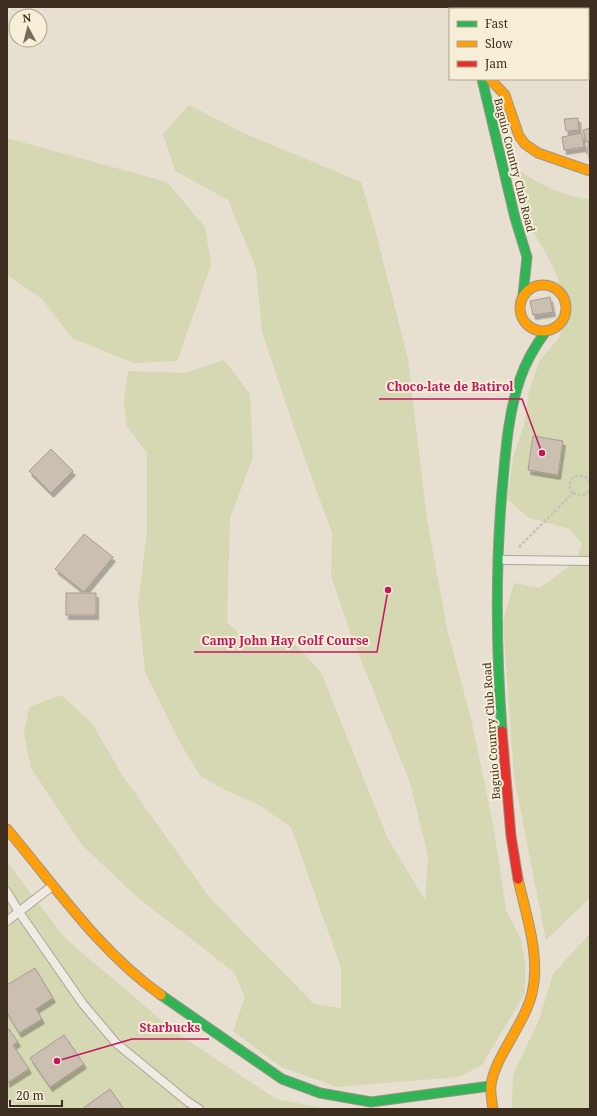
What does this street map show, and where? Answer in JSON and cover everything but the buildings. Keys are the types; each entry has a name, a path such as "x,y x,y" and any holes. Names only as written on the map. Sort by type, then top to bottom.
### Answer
{"street":[{"name":"Baguio Country Club Road","path":"482,80 514,218 527,257 534,266"},
{"path":"491,80 505,95 519,136 526,144 538,153 590,172"},
{"name":"Baguio Country Club Road","path":"523,295 527,257"},
{"path":"544,277 562,296 566,303 566,312 563,320 557,326 546,331 532,329 525,324 521,316 520,304 523,295 529,289 537,286 553,287"},
{"name":"Baguio Country Club Road","path":"532,329 534,345"},
{"name":"Baguio Country Club Road","path":"493,1109 490,1086 498,1065 526,1013 533,994 535,971 527,909 512,848 498,684 496,558 499,512 508,433 516,392 534,345 546,331"},
{"path":"7,828 52,886 96,937 156,991 282,1079 320,1093 371,1102 490,1086"}],"lane":[{"path":"496,558 506,560 590,561"},
{"path":"7,921 52,886"},
{"path":"7,892 19,912 84,1004 116,1044 188,1102 199,1109"}],"path":[{"path":"573,494 569,486 572,478 579,474 589,477 590,484"},
{"path":"573,494 582,496 588,492 590,488"},
{"path":"506,560 573,494"}],"green space":[{"path":"189,105 246,134 361,182 373,221 408,359 427,520 448,633 471,718 494,829 506,910 521,939 525,963 525,993 482,1065 459,1077 337,1087 281,1067 233,1031 245,997 234,972 138,898 81,844 31,768 24,733 29,707 61,695 92,723 122,775 210,898 314,1004 341,1008 341,968 291,827 259,805 225,790 200,776 179,741 145,672 138,604 147,531 147,453 126,425 124,401 128,371 184,373 224,360 250,394 253,457 230,518 227,622 246,640 292,641 321,672 388,839 425,900 428,856 410,783 350,632 331,576 332,533 295,431 262,332 256,268 228,200 175,171 163,134"},
{"path":"7,138 167,182 205,227 211,265 177,361 134,363 72,338 42,299 7,275"},
{"path":"516,168 534,180 551,188 569,195 590,200 590,898 546,940 514,777 503,621 514,583 540,588 576,561 582,544 570,529 529,518 507,499 513,458 524,425 529,391 540,360 559,338 567,307 556,273 543,248 521,213"},
{"path":"7,862 65,938 174,1031 276,1099 328,1109 23,1109 7,1100"},
{"path":"590,933 590,1109 512,1109 513,1075 539,1020 553,974"}],"traffic: fast":[{"path":"482,80 515,218 527,257 523,295"},
{"path":"502,731 498,669 497,606 500,511 505,454 508,429 516,391 525,366 538,342 546,331"},
{"path":"161,995 282,1079 320,1093 371,1102 490,1086"}],"traffic: slow":[{"path":"491,80 505,95 519,136 525,144 538,153 590,171"},
{"path":"538,285 548,285 556,289 562,295 566,303 566,308 566,313 562,321 556,327 548,331 538,331 530,327 524,321 520,313 520,303 524,295 530,289 538,285"},
{"path":"7,829 98,938 118,959 161,995"},
{"path":"493,1109 491,1085 494,1074 498,1063 528,1005 534,979 534,951 518,879"}],"traffic: jam":[{"path":"502,731 511,836 518,879"}],"place":[{"name":"Choco-late de Batirol","path":"542,453"},
{"name":"Camp John Hay Golf Course","path":"388,590"},
{"name":"Starbucks","path":"57,1061"}]}
